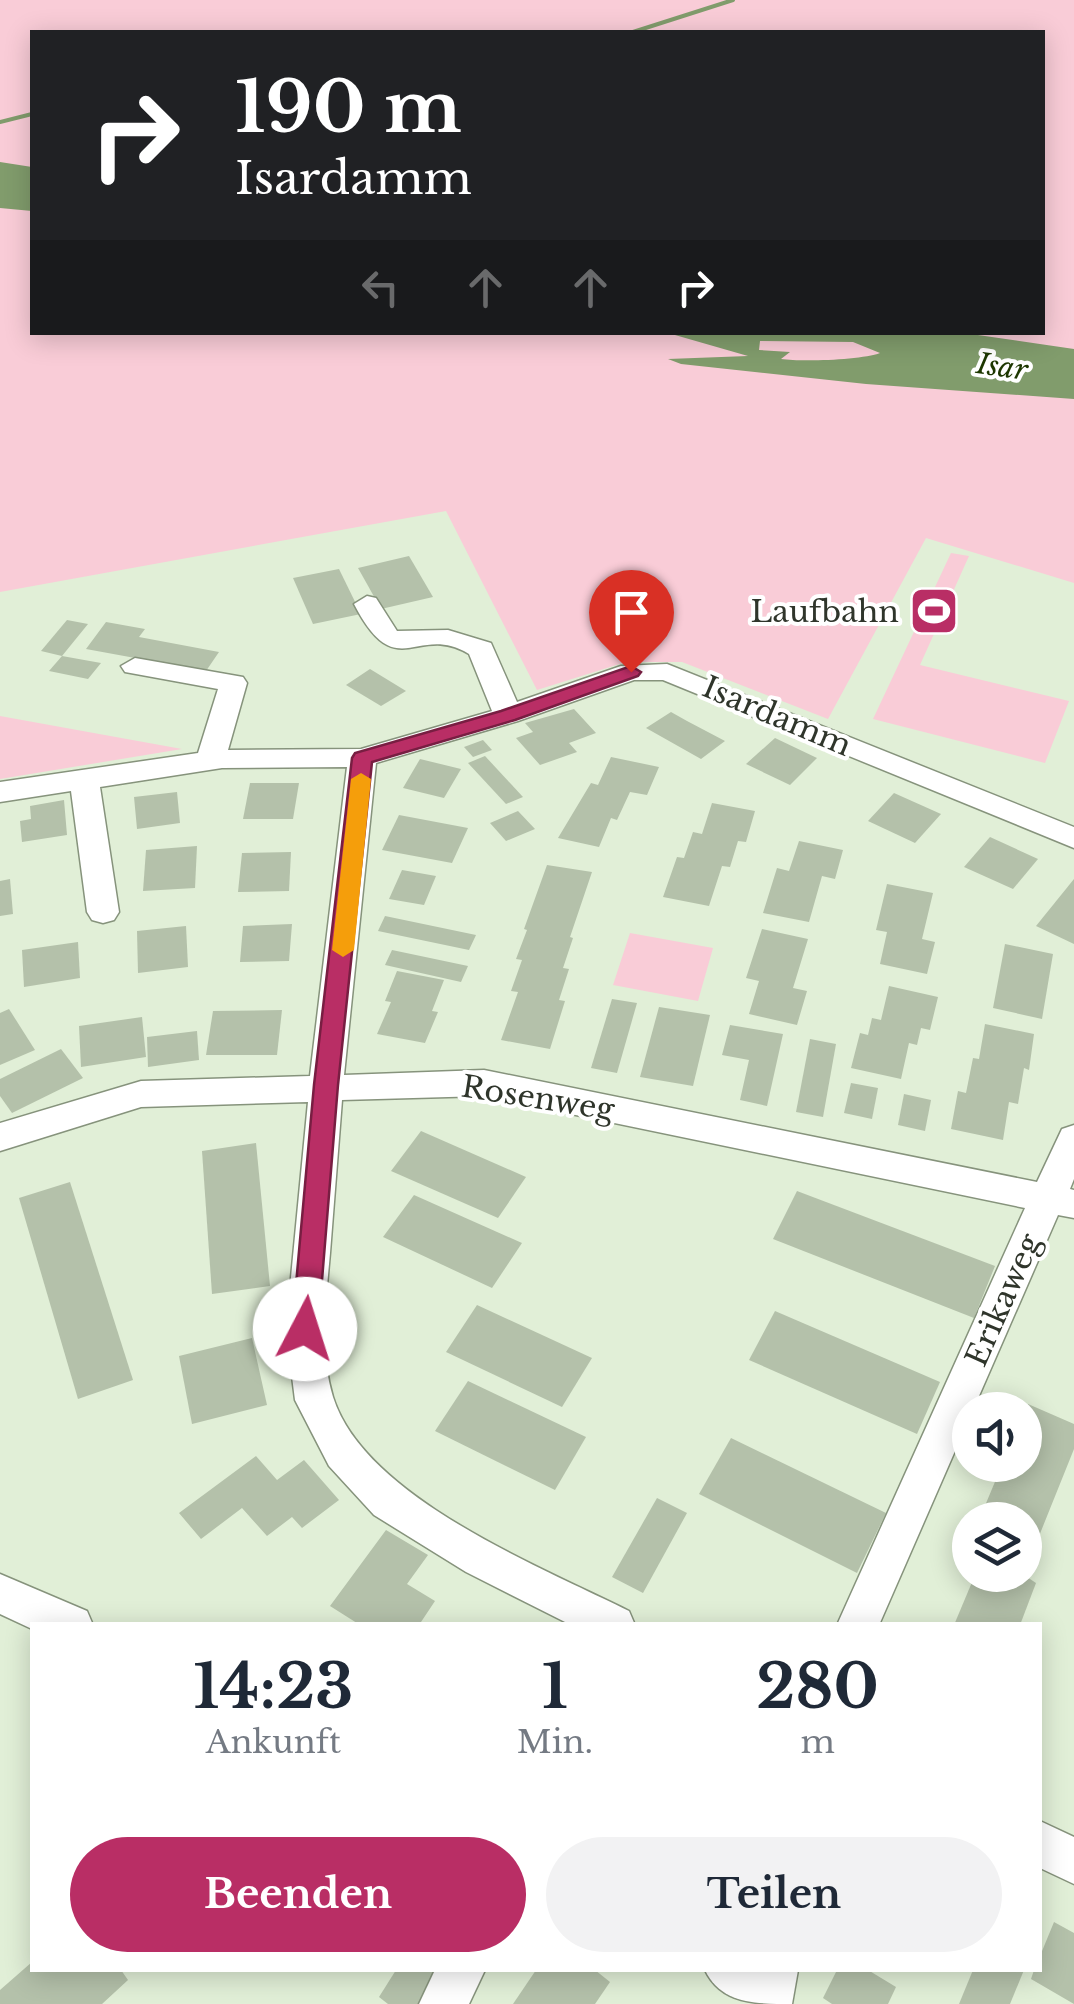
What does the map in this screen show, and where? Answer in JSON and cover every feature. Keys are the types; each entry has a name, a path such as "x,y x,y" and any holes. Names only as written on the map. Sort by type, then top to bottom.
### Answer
{"street":[{"path":"367,604 390,640 444,637 472,642 481,649 508,715"},
{"path":"135,666 233,683 210,761"},
{"name":"Isardamm","path":"0,792 210,761 362,758 508,715 631,672 667,672 1074,838"},
{"path":"362,758 326,1085 305,1329 314,1400 343,1453 388,1502 481,1558 608,1622"},
{"path":"84,779 103,912"},
{"name":"Rosenweg","path":"0,1137 141,1094 484,1082 1061,1202"},
{"name":"Erikaweg","path":"859,1622 1061,1202 1074,1139"},
{"path":"0,1594 65,1622"},
{"path":"1042,1845 1074,1861"},
{"path":"444,2004 460,1972"},
{"path":"733,1972 774,1994"}],"shaded area":[{"path":"0,0 1074,0 1074,583 926,538 828,719 682,662 626,662 537,690 446,511 0,592"},
{"path":"951,553 969,556 920,665 1069,701 1045,763 873,719"},
{"path":"0,716 182,749 0,779"},
{"path":"630,933 713,948 698,1001 613,985"}],"water":[{"path":"0,162 30,167 30,211 0,208"},
{"name":"Isar","path":"675,335 978,335 1074,349 1074,399 866,384 681,364 668,359 748,356","holes":["760,341 853,342 880,353 803,360 781,359 790,352 759,350"]}],"building":[{"path":"409,556 433,597 381,609 358,568"},
{"path":"339,569 361,614 313,624 293,578"},
{"path":"67,620 88,624 62,656 41,651"},
{"path":"106,622 145,629 139,637 219,652 206,671 86,649"},
{"path":"62,656 101,663 88,679 49,671"},
{"path":"370,669 406,691 381,706 346,685"},
{"path":"574,709 596,733 569,743 577,752 540,765 516,738 533,732 525,723"},
{"path":"671,712 725,741 701,759 646,728"},
{"path":"775,738 817,758 790,785 746,764"},
{"path":"483,740 492,750 473,757 464,747"},
{"path":"485,756 523,797 506,804 468,763"},
{"path":"611,757 659,767 647,795 630,792 617,820 611,818 599,847 558,838 591,783 598,785"},
{"path":"420,759 461,769 444,798 403,788"},
{"path":"250,783 299,783 293,819 243,819"},
{"path":"177,792 180,823 137,829 134,797"},
{"path":"894,793 941,814 915,843 868,821"},
{"path":"64,800 67,835 22,842 20,821 31,819 30,806"},
{"path":"712,803 755,811 746,842 738,841 730,867 722,866 709,906 663,897 677,857 684,858 693,832 702,834"},
{"path":"518,811 535,829 506,841 490,823"},
{"path":"399,815 468,828 452,863 382,850"},
{"path":"990,837 1038,859 1013,889 964,867"},
{"path":"799,841 843,850 835,879 822,876 809,922 763,913 777,868 789,871"},
{"path":"197,846 195,888 143,891 146,850"},
{"path":"291,852 289,891 238,892 242,853"},
{"path":"547,865 592,872 570,937 573,938 563,968 569,969 559,1000 565,1001 550,1049 501,1040 518,992 511,991 522,960 516,959"},
{"path":"402,870 436,876 424,905 389,899"},
{"path":"10,879 13,914 0,916 0,881"},
{"path":"1074,879 1074,944 1036,926"},
{"path":"887,884 933,893 922,939 935,942 927,974 880,964 887,932 876,930"},
{"path":"385,916 476,935 469,950 378,931"},
{"path":"292,924 289,961 240,962 243,926"},
{"path":"186,926 188,967 138,973 137,931"},
{"path":"762,929 808,939 793,988 807,991 797,1025 749,1014 759,981 746,978"},
{"path":"78,942 80,978 24,987 22,950"},
{"path":"1005,944 1053,954 1042,1019 993,1008"},
{"path":"392,950 468,966 461,982 385,965"},
{"path":"397,971 444,980 432,1011 438,1012 425,1043 377,1034 391,1002 385,1001"},
{"path":"889,986 938,997 930,1030 921,1028 917,1045 909,1043 901,1079 851,1068 860,1033 868,1035 872,1018 881,1020"},
{"path":"612,999 637,1003 617,1073 591,1068"},
{"path":"659,1007 710,1015 693,1086 640,1077"},
{"path":"9,1009 35,1050 0,1065 0,1013"},
{"path":"282,1010 277,1055 206,1055 213,1011"},
{"path":"142,1017 146,1057 81,1067 79,1026"},
{"path":"985,1024 1034,1034 1029,1070 1024,1068 1018,1104 1009,1102 1003,1140 951,1129 958,1091 966,1093 973,1058 979,1059"},
{"path":"730,1025 783,1034 767,1106 740,1100 749,1060 722,1055"},
{"path":"197,1031 199,1060 148,1067 147,1037"},
{"path":"810,1039 836,1044 823,1117 796,1112"},
{"path":"61,1049 83,1078 12,1113 0,1096 0,1079"},
{"path":"851,1083 878,1088 872,1119 844,1113"},
{"path":"904,1094 931,1100 925,1131 898,1125"},
{"path":"421,1131 526,1177 498,1218 391,1171"},
{"path":"256,1143 270,1286 212,1294 202,1151"},
{"path":"70,1182 133,1380 78,1399 19,1198"},
{"path":"797,1191 995,1266 974,1318 773,1239"},
{"path":"414,1195 522,1243 492,1288 383,1237"},
{"path":"477,1305 592,1358 562,1407 446,1352"},
{"path":"775,1311 940,1382 917,1434 749,1360"},
{"path":"252,1338 267,1405 192,1424 179,1356"},
{"path":"468,1381 586,1437 555,1490 435,1431"},
{"path":"1042,1410 1074,1424 1074,1449 1042,1529 1042,1502 987,1502 995,1482 1042,1482"},
{"path":"731,1438 886,1513 857,1573 699,1494"},
{"path":"256,1456 277,1480 304,1460 339,1500 302,1528 292,1517 267,1536 242,1508 201,1539 179,1513"},
{"path":"657,1498 687,1513 643,1593 612,1577"},
{"path":"386,1530 428,1555 407,1584 435,1601 421,1622 355,1622 330,1606"},
{"path":"968,1592 1033,1592 1021,1622 955,1622"},
{"path":"1054,1922 1074,1933 1074,2004 1031,1979 1033,1972 1042,1972 1042,1951"},
{"path":"30,1964 30,1972 122,1972 128,1980 102,2004 0,2004 0,1990"},
{"path":"395,1972 443,1972 423,2004 388,2004 379,1997"},
{"path":"535,1972 598,1972 610,1982 595,2004 513,2004"},
{"path":"836,1972 871,1972 896,1987 888,2004 832,2004 823,1998"},
{"path":"972,1972 1023,1972 1010,2004 959,2004"}],"waterway":[{"path":"639,30 733,0"},
{"path":"0,122 30,114"}],"slow traffic":[{"path":"343,950 361,779"}],"place":[{"name":"Laufbahn","path":"934,611"}],"route":[{"path":"305,1329 326,1085 358,826 362,758 508,715 631,672"}]}
